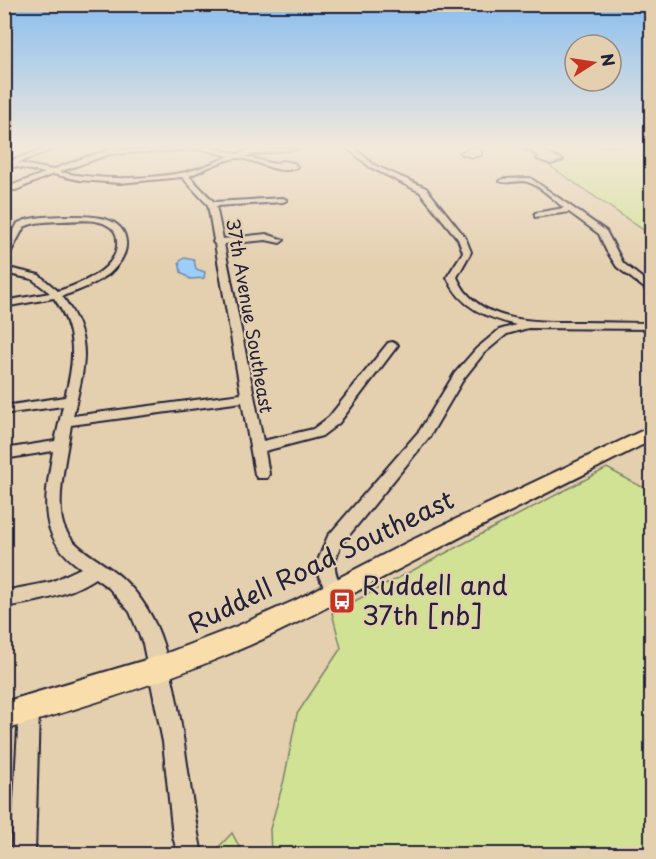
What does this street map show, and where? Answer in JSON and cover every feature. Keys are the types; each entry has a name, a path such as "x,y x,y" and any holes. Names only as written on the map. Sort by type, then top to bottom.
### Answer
{"main road":[{"name":"Ruddell Road Southeast","path":"4,716 159,669 240,637 335,592 651,432"}],"street":[{"name":"37th Avenue Southeast","path":"197,187 201,196 212,204 217,242 262,474"},
{"path":"417,187 423,190 462,239 467,252 452,277 460,296 474,307 527,325"},
{"path":"540,187 603,233 620,265 651,291"},
{"path":"212,204 283,200"},
{"path":"538,215 571,209"},
{"path":"4,257 21,225 34,220 89,218 103,221 121,230 123,236 120,253 110,267 94,279 56,294 4,304"},
{"path":"217,242 266,237 280,240"},
{"path":"4,270 35,276 46,282 78,328 79,362 61,446 53,500 54,522 61,536 80,558 115,582 137,606 153,644 174,742 185,837 190,855"},
{"path":"335,592 325,563 334,541 425,433 459,376 480,351 503,332 527,325 568,323 651,326"},
{"path":"256,448 317,433 334,420 392,345"},
{"path":"66,421 247,397"},
{"path":"4,411 72,400"},
{"path":"4,454 61,446"},
{"path":"4,599 52,592 72,585 94,569"},
{"path":"23,855 29,710"}],"green space":[{"path":"581,187 651,187 651,233"},
{"path":"607,468 640,486 651,489 651,854 271,854 270,829 284,780 297,714 341,648 332,613"},
{"path":"232,833 243,854 216,854 216,850"}],"water":[{"path":"184,258 194,260 196,269 205,272 204,278 190,279 181,272 179,262"}],"place":[{"name":"Ruddell and 37th [nb]","path":"342,601"}]}
